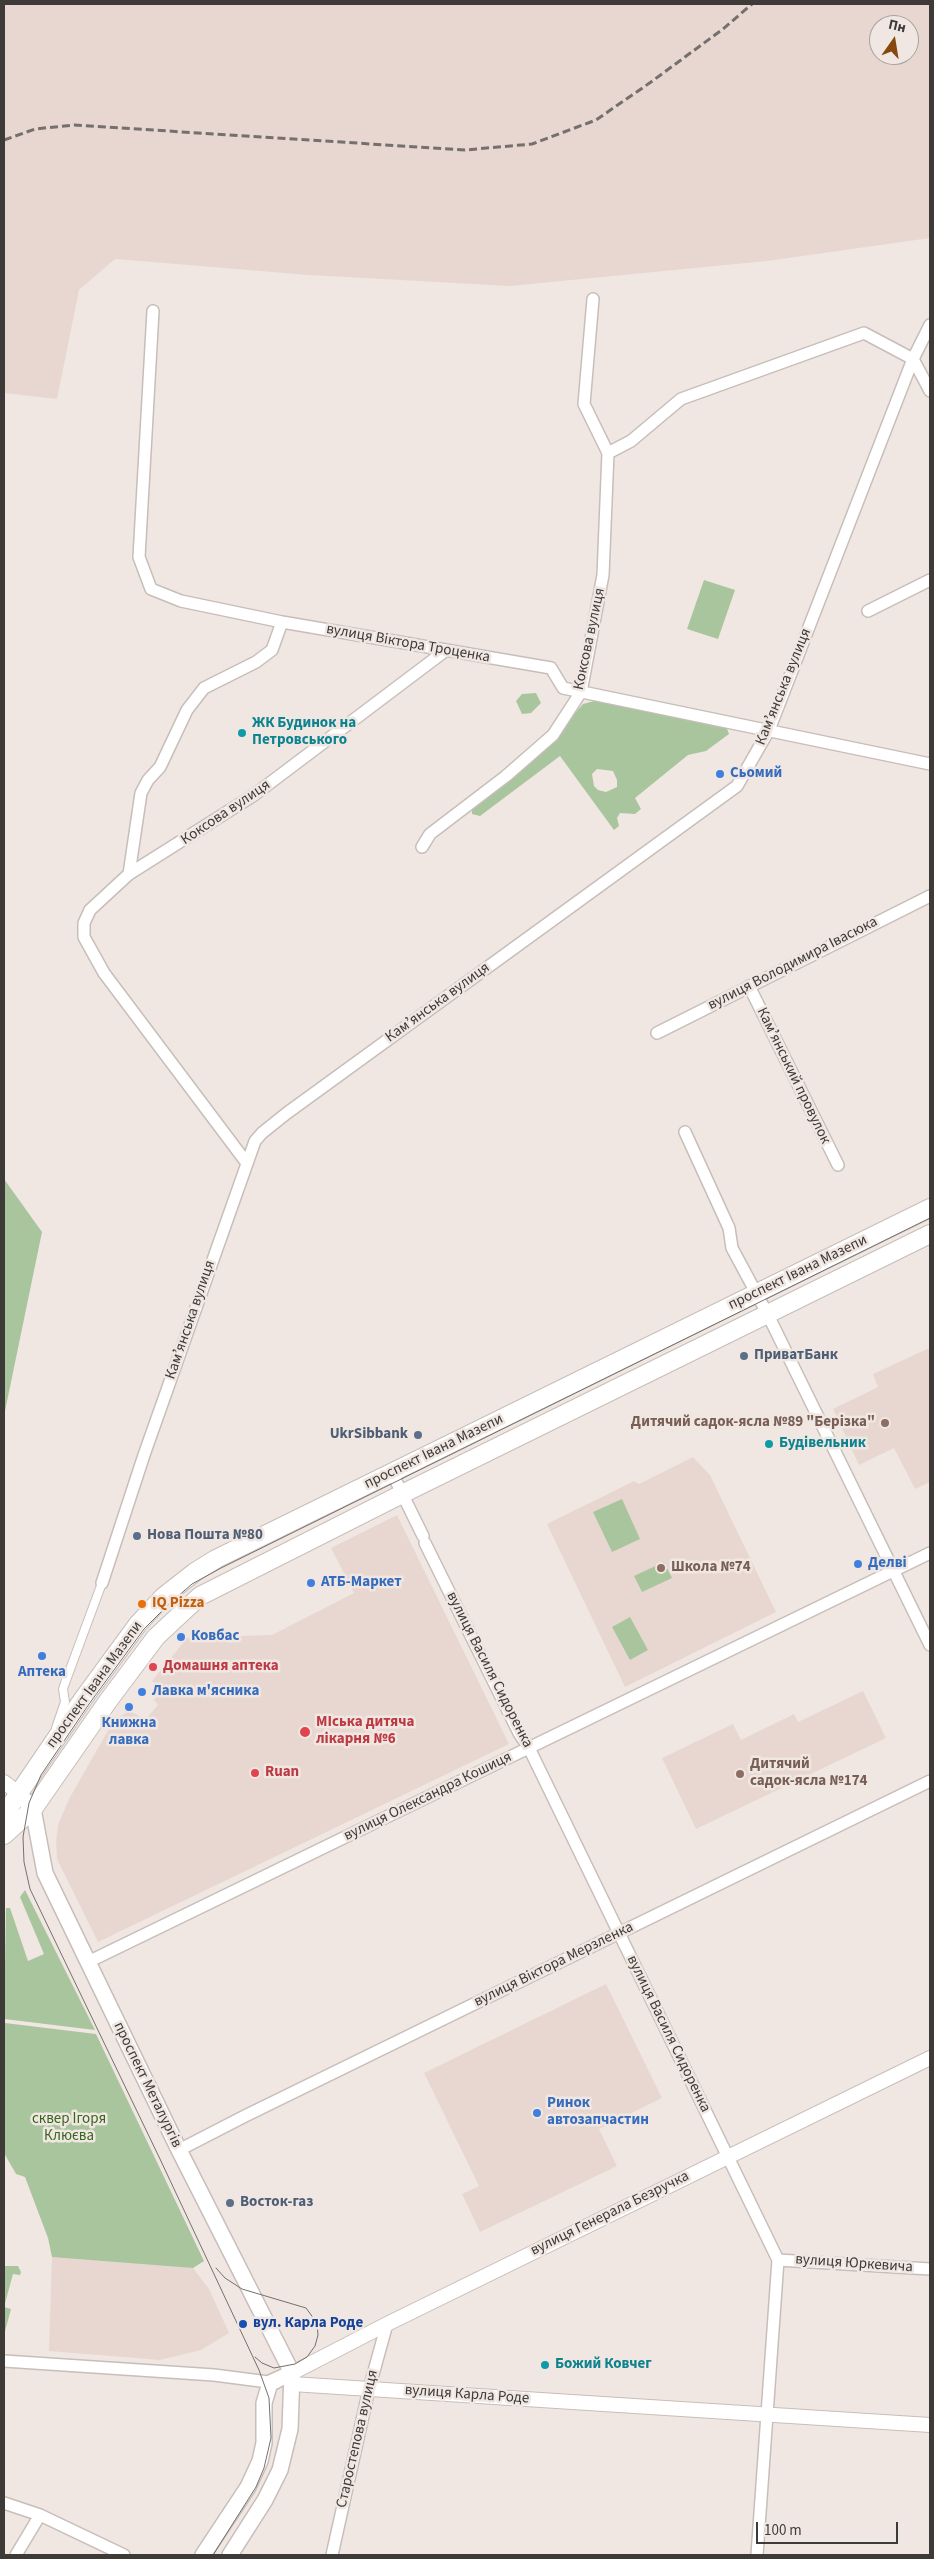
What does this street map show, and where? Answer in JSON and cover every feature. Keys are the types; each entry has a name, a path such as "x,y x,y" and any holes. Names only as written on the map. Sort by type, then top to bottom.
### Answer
{"highway":[{"name":"проспект Івана Мазепи","path":"4,1815 50,1746 138,1624 176,1586 216,1559 930,1208"},
{"name":"проспект Івана Мазепи","path":"4,1834 33,1808 113,1694 156,1637 200,1596 242,1573 930,1234"}],"main road":[{"path":"18,1793 33,1808"},
{"name":"проспект Металургів","path":"33,1808 45,1873 292,2379 290,2428 280,2470 265,2500 230,2555"},
{"path":"203,2555 248,2487 260,2461 264,2443 264,2403 270,2383 292,2379"}],"street":[{"name":"Коксова вулиця","path":"422,847 430,834 506,776 553,735 581,692 603,575 608,453 584,404 594,299"},
{"name":"вулиця Віктора Троценка","path":"153,311 139,557 151,589 181,601 282,622 551,668 563,688 930,764"},
{"name":"Камʼянська вулиця","path":"50,1746 64,1702 63,1689 65,1682 102,1584 254,1141 281,1118 737,786 769,730 913,359 930,326"},
{"path":"608,453 631,441 681,399 864,333 913,359 930,391"},
{"path":"868,611 930,580"},
{"path":"129,874 141,793 148,780 160,767 187,710 204,688 256,662 272,650 282,622"},
{"name":"Коксова вулиця","path":"246,1162 104,973 84,937 84,923 90,910 129,874 254,795 445,651"},
{"name":"вулиця Володимира Івасюка","path":"657,1033 930,896"},
{"name":"Камʼянський провулок","path":"749,986 838,1166"},
{"path":"685,1132 729,1228 732,1248 768,1315 930,1645"},
{"name":"вулиця Василя Сидоренка","path":"392,1473 519,1733 529,1748 778,2260 757,2555"},
{"name":"вулиця Олександра Кошиця","path":"88,1962 893,1572 930,1552"},
{"name":"вулиця Віктора Мерзленка","path":"179,2150 930,1781"},
{"path":"4,1782 18,1793"},
{"name":"вулиця Генерала Безручка","path":"292,2379 386,2324 930,2058"},
{"name":"вулиця Юркевича","path":"778,2260 930,2269"},
{"name":"Старостепова вулиця","path":"332,2555 369,2389 386,2324"},
{"path":"4,2361 214,2375 270,2383"},
{"name":"вулиця Карла Роде","path":"292,2379 369,2389 930,2425"},
{"path":"4,2502 40,2515 124,2555"},
{"path":"16,2555 40,2515"}],"shaded area":[{"path":"4,4 930,4 930,238 767,261 510,286 309,275 115,259 79,290 57,399 4,393"},
{"name":"Дитячий садок-ясла №89 \"Берізка\"","path":"930,1349 930,1482 915,1489 894,1448 859,1465 833,1409 878,1387 873,1374"},
{"name":"Школа №74","path":"693,1457 710,1475 776,1612 625,1687 547,1524 634,1481 639,1484"},
{"name":"МІська дитяча лікарня №6","path":"397,1515 509,1744 98,1942 57,1859 56,1842 58,1825 69,1799 114,1720 129,1711 146,1719 158,1705 154,1700 162,1689 152,1681 187,1638 272,1635 354,1593 331,1548"},
{"name":"Дитячий садок-ясла №174","path":"863,1691 886,1738 696,1829 662,1758 733,1724 741,1740 794,1714 798,1722"},
{"name":"Ринок автозапчастин","path":"606,1984 662,2098 599,2129 617,2166 480,2232 462,2194 479,2186 424,2073"},
{"path":"56,2254 193,2268 209,2289 229,2333 201,2350 160,2360 49,2351 52,2257"}],"green space":[{"path":"704,580 735,590 718,639 687,629"},
{"path":"536,693 541,703 531,713 522,714 516,701 522,694"},
{"path":"594,701 726,726 729,734 706,751 688,755 635,798 641,809 635,814 620,813 617,818 619,826 614,830 560,756 480,816 472,814 472,807 535,759 583,704","holes":["597,769 613,771 617,780 617,787 606,792 598,790 594,786 592,774"]},
{"path":"4,1179 42,1232 4,1416"},
{"path":"622,1499 640,1539 612,1552 593,1512"},
{"path":"664,1562 672,1578 642,1592 634,1576"},
{"path":"630,1617 648,1650 630,1660 612,1627"},
{"path":"25,1890 95,2030 4,2019 6,1908 10,1908 28,1961 44,1954 20,1897"},
{"name":"сквер Ігоря Клюєва","path":"5,2023 96,2034 204,2261 193,2268 52,2257 48,2238 25,2177 16,2174 4,2153"},
{"path":"4,2266 18,2266 21,2272 20,2275 13,2274 4,2307"},
{"path":"4,2307 11,2309 4,2335"}],"tram line":[{"path":"213,2555 256,2487 264,2468 271,2438 269,2398 259,2370 160,2159 30,1889 24,1862 23,1837 29,1803 41,1775 89,1704 144,1629 192,1584 930,1218"},
{"path":"216,2268 225,2278 242,2289 306,2308 317,2323 318,2335 315,2346 307,2357 295,2364 274,2368 262,2363 255,2357"}],"railway":[{"path":"4,140 35,129 74,125 465,150 532,144 596,120 723,29 752,4"}],"place":[{"name":"ЖК Будинок на Петровського","path":"242,733"},
{"name":"Сьомий","path":"720,774"},
{"name":"ПриватБанк","path":"744,1356"},
{"name":"Дитячий садок-ясла №89 \"Берізка\"","path":"885,1423"},
{"name":"UkrSibbank","path":"418,1435"},
{"name":"Будівельник","path":"769,1444"},
{"name":"Нова Пошта №80","path":"137,1536"},
{"name":"Делві","path":"858,1564"},
{"name":"Школа №74","path":"661,1568"},
{"name":"АТБ-Маркет","path":"311,1583"},
{"name":"IQ Pizza","path":"142,1604"},
{"name":"Ковбас","path":"181,1637"},
{"name":"Аптека","path":"42,1656"},
{"name":"Домашня аптека","path":"153,1667"},
{"name":"Лавка м'ясника","path":"142,1692"},
{"name":"Книжна лавка","path":"129,1707"},
{"name":"МІська дитяча лікарня №6","path":"305,1732"},
{"name":"Ruan","path":"255,1773"},
{"name":"Дитячий садок-ясла №174","path":"740,1774"},
{"name":"Ринок автозапчастин","path":"537,2113"},
{"name":"Восток-газ","path":"230,2203"},
{"name":"вул. Карла Роде","path":"243,2324"},
{"name":"Божий Ковчег","path":"545,2365"}]}
